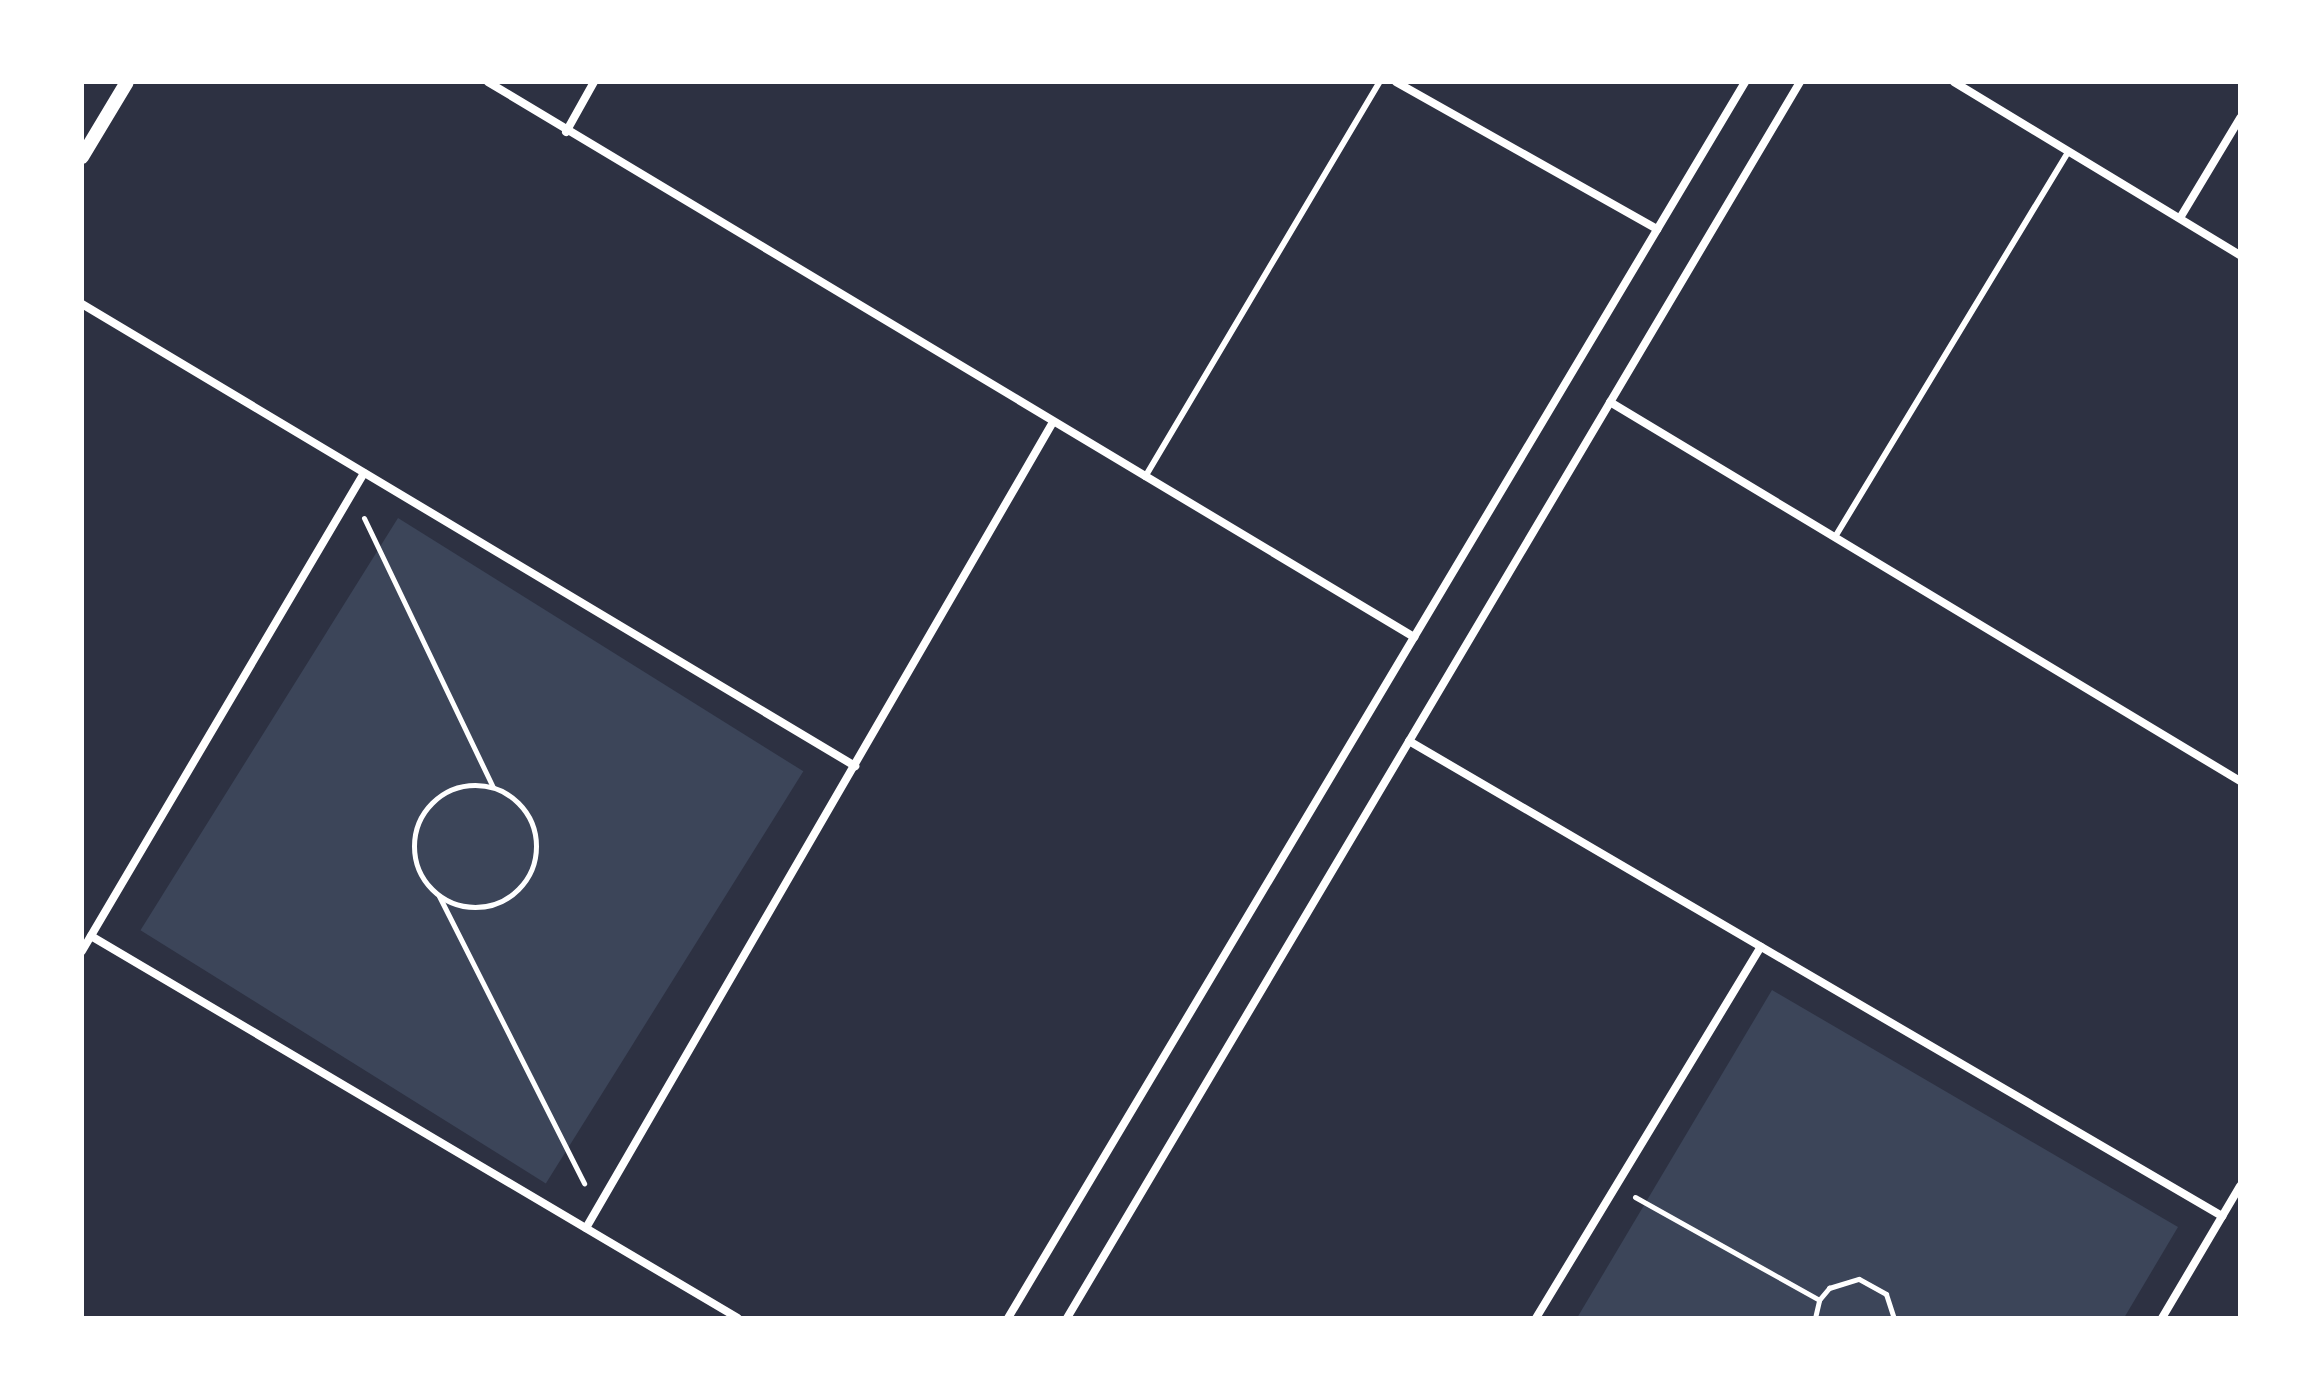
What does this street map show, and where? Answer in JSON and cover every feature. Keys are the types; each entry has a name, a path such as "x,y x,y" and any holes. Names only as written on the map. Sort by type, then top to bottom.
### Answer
{"street":[{"path":"82,157 127,82"},
{"path":"488,82 566,132 1414,637"},
{"path":"566,132 594,82"},
{"path":"1396,82 1657,229"},
{"path":"1008,1318 1745,82"},
{"path":"1067,1318 1800,82"},
{"path":"1954,82 2240,255"},
{"path":"2180,218 2240,118"},
{"path":"82,304 855,766"},
{"path":"1610,402 2240,781"},
{"path":"586,1228 1053,422"},
{"path":"82,951 364,473"},
{"path":"1409,741 2222,1216"},
{"path":"91,936 738,1318"},
{"path":"1536,1318 1761,947"},
{"path":"2162,1318 2240,1186"}],"lane":[{"path":"1145,477 1380,82"},
{"path":"1835,537 2069,151"}],"path":[{"path":"352,493 493,788"},
{"path":"439,896 475,907 511,895 525,882 533,864 533,826 511,796 493,788 456,788 439,797 420,819 413,847 416,865 439,896 597,1209"},
{"path":"1616,1186 1819,1300"},
{"path":"1815,1318 1819,1300 1843,1280 1859,1279 1886,1294 1894,1318"}],"shaded area":[{"path":"398,518 803,771 546,1183 140,930"},
{"path":"1772,990 2178,1227 2124,1318 1577,1318"}]}
